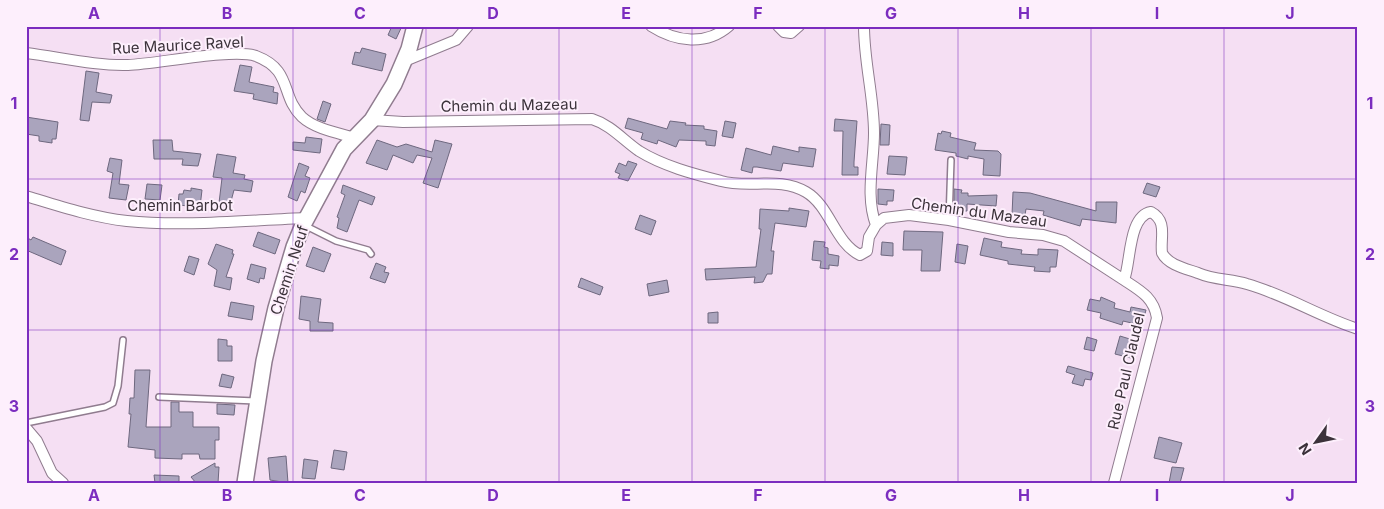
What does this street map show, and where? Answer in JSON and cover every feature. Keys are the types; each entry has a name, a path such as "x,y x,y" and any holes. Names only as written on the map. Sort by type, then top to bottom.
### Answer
{"main road":[{"name":"Chemin Neuf","path":"246,483 256,401 276,308 305,222 344,149 372,120 405,60 415,26"}],"street":[{"path":"405,60 456,40 468,26"},
{"path":"651,26 664,34 686,40 709,39 719,35 729,26"},
{"path":"778,26 784,32 791,32 799,26"},
{"path":"864,26 874,134 871,208 876,225"},
{"name":"Rue Maurice Ravel","path":"26,53 128,65 249,54 270,63 280,72 290,99 302,118 312,124 354,138"},
{"name":"Chemin du Mazeau","path":"372,120 403,122 592,119 608,127 640,151 659,161 722,182 747,184 783,183 807,192 816,198 843,238 860,255 867,251 869,237 876,225 884,218 896,215 949,220 1009,232 1043,235 1064,241 1124,280"},
{"name":"Chemin Barbot","path":"26,196 68,209 126,220 155,222 305,222"},
{"path":"1124,280 1128,270 1134,230 1144,214 1151,212 1158,216 1162,224 1162,253 1170,262 1206,277 1228,279 1256,287 1304,305 1334,321 1358,328"},
{"name":"Rue Paul Claudel","path":"1114,483 1157,318 1156,307 1150,298 1124,280"},
{"path":"26,428 37,441 52,473 63,483"}],"lane":[{"path":"949,220 951,160"},
{"path":"305,222 336,241 368,250 371,254"},
{"path":"26,423 106,407 113,403 118,386 124,340"},
{"path":"159,397 256,401"}],"building":[{"path":"392,26 402,26 396,39 388,35"},
{"path":"362,48 386,54 382,71 352,64 355,52 360,53"},
{"path":"240,65 252,67 249,82 274,87 273,92 278,93 277,104 253,99 254,94 234,91"},
{"path":"86,71 99,73 96,92 112,95 110,103 92,102 89,121 80,120"},
{"path":"323,101 331,104 325,122 317,119"},
{"path":"26,117 58,122 56,139 52,139 52,143 39,141 39,136 26,134"},
{"path":"628,118 667,129 670,121 686,123 685,125 704,126 704,129 717,131 715,146 706,145 706,141 679,140 676,147 658,140 657,144 641,139 643,133 625,128"},
{"path":"835,119 857,121 854,167 858,167 858,175 842,175 843,131 834,131"},
{"path":"725,121 736,123 733,138 722,136"},
{"path":"881,124 890,125 889,145 880,145"},
{"path":"942,131 951,133 950,137 976,143 974,150 998,151 1001,154 1000,176 983,175 984,159 968,156 968,159 956,156 956,153 935,150 938,133 941,134"},
{"path":"306,137 322,139 320,153 293,150 293,142 305,143"},
{"path":"153,140 172,140 173,151 201,154 198,166 182,165 183,159 154,159"},
{"path":"377,140 397,147 406,144 432,152 435,140 452,144 438,188 423,183 432,158 417,155 413,163 393,155 387,170 366,163"},
{"path":"773,146 799,152 799,147 816,149 813,167 783,163 781,171 757,167 753,167 752,173 741,170 746,148 771,155"},
{"path":"217,154 236,157 233,173 245,175 244,179 253,181 251,192 234,190 230,205 219,203 222,178 213,177"},
{"path":"889,156 907,157 905,175 887,174"},
{"path":"110,158 122,160 119,184 129,185 126,200 109,198 113,173 107,171"},
{"path":"628,161 637,164 628,181 618,178 620,174 615,172 619,163 626,166"},
{"path":"299,163 309,167 305,176 310,178 305,193 301,191 297,201 288,197"},
{"path":"1147,183 1160,187 1156,197 1143,193"},
{"path":"147,184 162,185 160,200 145,199"},
{"path":"343,185 375,197 372,205 359,200 347,232 337,228 339,218 337,217 345,195 341,193"},
{"path":"191,188 202,190 200,207 178,205 179,194 183,194 184,190 191,191"},
{"path":"878,189 894,190 893,201 887,201 887,205 878,204"},
{"path":"954,189 962,190 961,193 968,193 968,196 997,195 996,206 967,204 967,211 957,211 957,205 954,201"},
{"path":"1013,192 1030,193 1096,211 1096,202 1117,202 1116,223 1082,219 1080,226 1043,215 1044,211 1026,209 1025,215 1012,215"},
{"path":"789,208 809,211 806,227 775,223 771,251 774,251 772,274 767,274 763,282 754,283 755,277 706,280 705,269 756,267 761,229 759,229 760,209 789,211"},
{"path":"640,215 656,221 651,235 635,229"},
{"path":"904,231 943,232 940,271 921,271 922,250 903,250"},
{"path":"258,232 280,240 275,254 253,246"},
{"path":"26,237 31,240 33,237 66,251 61,265 26,250"},
{"path":"984,238 1002,242 1001,247 1022,250 1021,254 1038,255 1038,249 1058,250 1056,267 1050,267 1050,272 1034,271 1035,267 1008,264 1008,261 980,255"},
{"path":"814,241 825,242 824,247 828,248 828,254 839,256 838,266 829,265 829,269 820,268 821,261 812,260"},
{"path":"882,242 893,243 893,256 881,255"},
{"path":"216,244 233,250 232,254 234,254 226,277 232,278 230,290 214,286 217,270 208,264"},
{"path":"957,244 968,246 965,264 955,262"},
{"path":"313,247 331,254 324,272 306,266"},
{"path":"189,256 199,259 194,275 184,271"},
{"path":"376,263 386,267 384,272 389,273 385,283 370,278"},
{"path":"251,264 266,268 264,279 260,278 259,283 247,279"},
{"path":"581,278 603,287 600,295 578,287"},
{"path":"667,280 669,292 649,296 647,284"},
{"path":"301,296 321,299 318,322 333,323 333,331 310,331 310,321 299,319"},
{"path":"1101,297 1115,303 1114,308 1130,312 1131,307 1146,310 1143,321 1137,319 1136,324 1123,321 1122,325 1100,318 1101,313 1087,310 1090,299 1100,301"},
{"path":"231,302 254,306 252,320 228,316"},
{"path":"718,312 718,323 708,323 708,313"},
{"path":"1120,336 1133,340 1132,346 1134,347 1131,358 1115,354"},
{"path":"1087,337 1097,340 1094,351 1084,349"},
{"path":"218,339 227,340 227,346 232,346 232,361 218,361"},
{"path":"1068,366 1093,373 1091,380 1085,379 1083,386 1072,383 1075,375 1066,372"},
{"path":"135,370 150,370 146,427 171,427 171,402 179,402 179,412 193,412 193,427 219,427 219,440 215,440 215,459 200,459 199,454 182,454 182,459 155,458 155,450 128,447 131,414 129,414 130,398 134,398"},
{"path":"222,374 234,377 231,388 219,386"},
{"path":"217,404 235,405 234,415 217,414"},
{"path":"1159,437 1182,443 1176,463 1154,458"},
{"path":"334,450 347,452 344,470 331,468"},
{"path":"286,456 288,483 270,480 268,458"},
{"path":"304,459 318,461 315,479 302,478"},
{"path":"215,463 215,467 219,467 218,483 196,483 191,477"},
{"path":"1172,467 1184,468 1180,483 1169,483"},
{"path":"154,475 179,476 179,483 155,483"}]}
